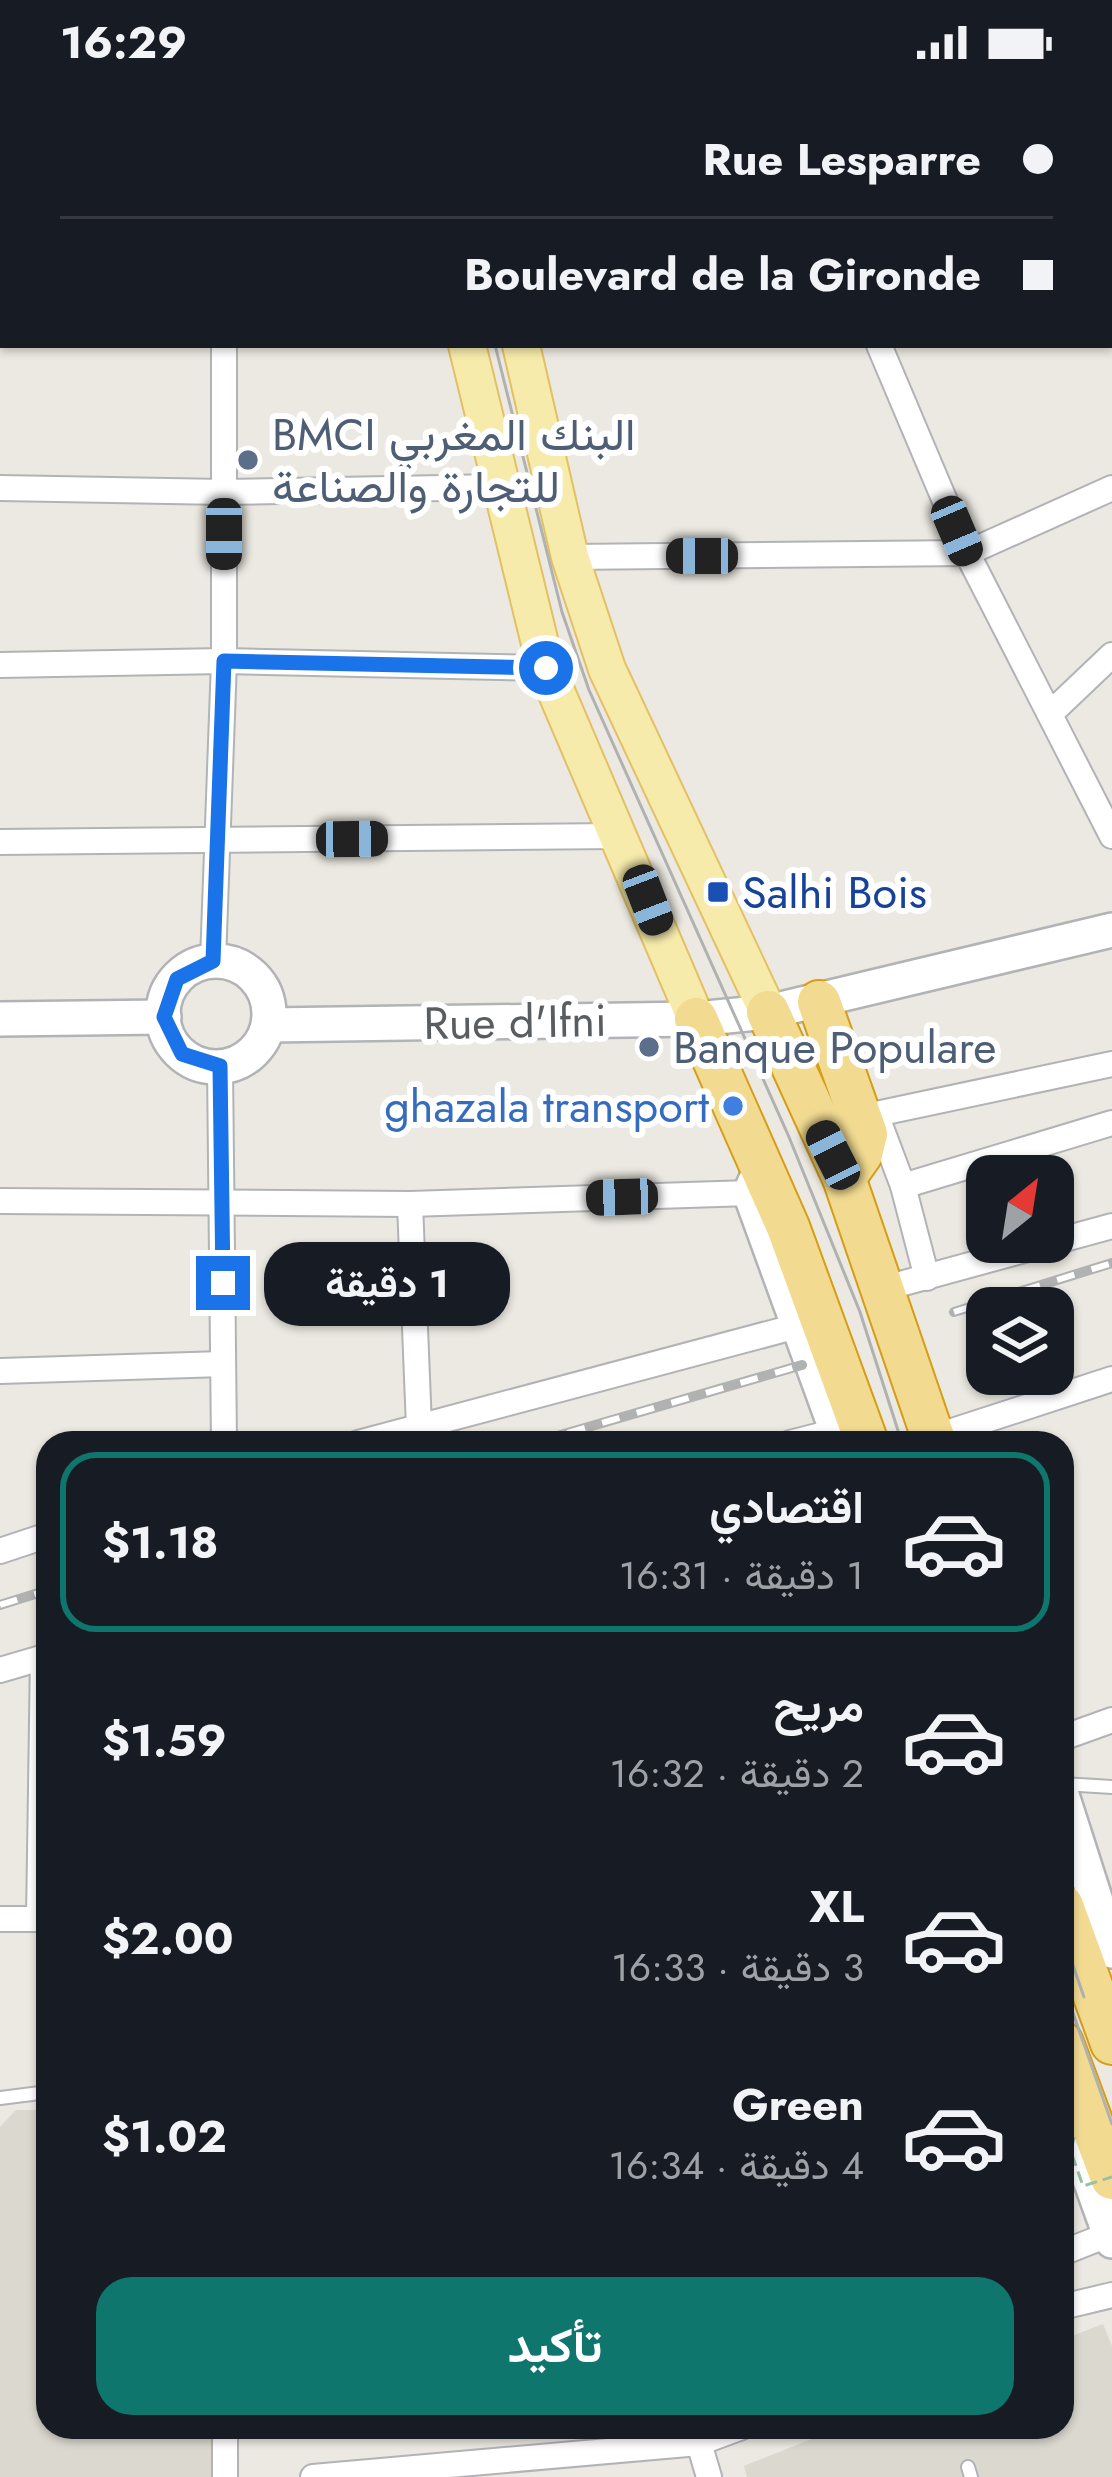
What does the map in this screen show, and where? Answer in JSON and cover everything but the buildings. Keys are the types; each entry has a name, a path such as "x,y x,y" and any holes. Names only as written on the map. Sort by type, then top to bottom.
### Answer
{"highway":[{"path":"819,1002 870,1117 866,1142 844,1178"},
{"path":"768,1012 844,1178 932,1431"},
{"path":"696,1019 756,1180 788,1227 845,1431"},
{"path":"1074,1936 1109,2023"},
{"path":"1074,2075 1112,2177"}],"main road":[{"path":"468,348 546,668 696,1019"},
{"path":"521,348 570,556 607,669 768,1012"}],"street":[{"path":"213,961 224,661 224,348"},
{"path":"880,348 967,554 1112,836"},
{"path":"0,488 224,492 499,487"},
{"path":"570,556 967,554 1112,488"},
{"path":"1052,712 1112,656"},
{"path":"0,665 224,661 546,668"},
{"path":"0,842 619,836"},
{"name":"Rue d'Ifni","path":"268,1024 696,1019 768,1012 1112,930"},
{"path":"213,961 240,966 261,985 268,1024 251,1054 220,1066 182,1054 164,1017 177,979 213,961"},
{"path":"0,1019 164,1017"},
{"path":"927,1278 903,1186 870,1117 1112,1064"},
{"path":"220,1066 224,1431"},
{"path":"903,1186 1112,1123"},
{"path":"0,1201 410,1204 756,1180 801,1325 844,1431"},
{"path":"410,1204 419,1427"},
{"path":"882,1289 1112,1226"},
{"path":"404,1431 801,1325"},
{"path":"0,1371 223,1364"},
{"path":"961,1431 1112,1379"},
{"path":"0,1551 36,1539"},
{"path":"0,1670 36,1660"},
{"path":"1074,1734 1112,1720"},
{"path":"1074,1832 1112,1951"},
{"path":"0,1918 36,1919"},
{"path":"1074,2139 1111,2238 1074,2249"},
{"path":"1074,2304 1112,2295"},
{"path":"225,2439 225,2477"},
{"path":"313,2477 710,2439"},
{"path":"699,2443 709,2477"}],"lane":[{"path":"1074,1784 1112,1786"},
{"path":"0,2098 36,2094"}],"path":[{"path":"1074,2160 1083,2186 1112,2177"}],"shaded area":[{"path":"16,2110 36,2110 36,2439 213,2439 215,2477 0,2477 0,2127"},
{"path":"1103,2324 1112,2346 1112,2477 747,2477 744,2466 812,2439 1074,2439 1074,2335"}],"tram line":[{"path":"496,348 562,612 589,690 789,1137 860,1312 898,1431"},
{"path":"1074,1968 1084,1997"},
{"path":"1074,2016 1112,2124"}],"railway":[{"path":"954,1312 1112,1263"},
{"path":"574,1431 802,1365"},
{"path":"0,1605 36,1594"}],"place":[{"name":"BMCI البنك المغربي للتجارة والصناعة","path":"248,460"},
{"name":"Salhi Bois","path":"718,892"},
{"name":"Banque Populare","path":"649,1047"},
{"name":"ghazala transport","path":"733,1106"}],"route":[{"path":"223,1283 220,1066 193,1061 172,1043 164,1003 187,970 213,961 224,661 546,668"}]}
